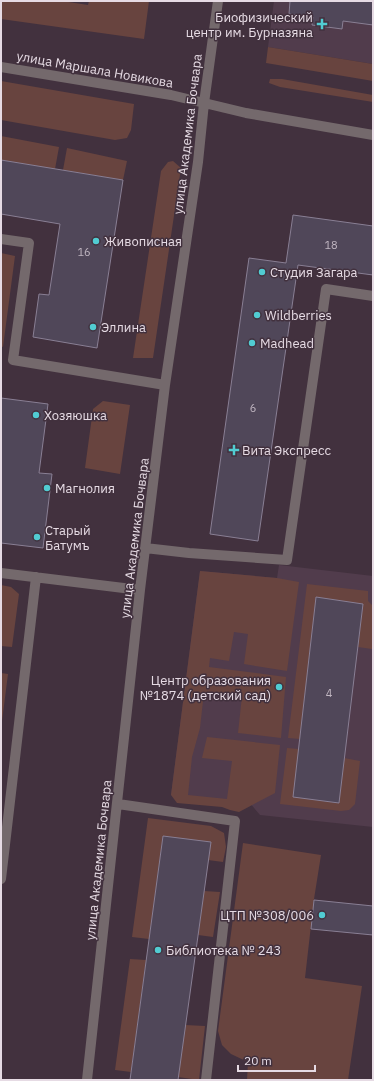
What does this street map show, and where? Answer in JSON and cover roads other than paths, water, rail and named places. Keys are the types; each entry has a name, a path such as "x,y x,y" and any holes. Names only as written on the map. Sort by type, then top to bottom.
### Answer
{"street":[{"name":"улица Академика Бочвара","path":"87,1080 145,548 165,385 197,170 204,103 218,1"},
{"name":"улица Маршала Новикова","path":"1,66 171,95 246,113 373,135"},
{"path":"1,239 29,244 13,360 165,385"},
{"path":"145,548 189,553 287,560 326,289 373,296"},
{"path":"1,573 140,590"},
{"path":"1,879 36,577"},
{"path":"118,804 235,821 206,1080"}],"place":[{"name":"Биофизический центр им. Бурназяна","path":"322,24"},
{"name":"Живописная","path":"96,241"},
{"name":"Студия Загара","path":"262,272"},
{"name":"Wildberries","path":"257,315"},
{"name":"Эллина","path":"93,327"},
{"name":"Madhead","path":"252,343"},
{"name":"Хозяюшка","path":"36,415"},
{"name":"Вита Экспресс","path":"234,450"},
{"name":"Магнолия","path":"47,488"},
{"name":"Старый Батумъ","path":"37,537"},
{"name":"Центр образования №1874 (детский сад)","path":"279,687"},
{"name":"ЦТП №308/006","path":"322,915"},
{"name":"Библиотека № 243","path":"158,950"}]}
